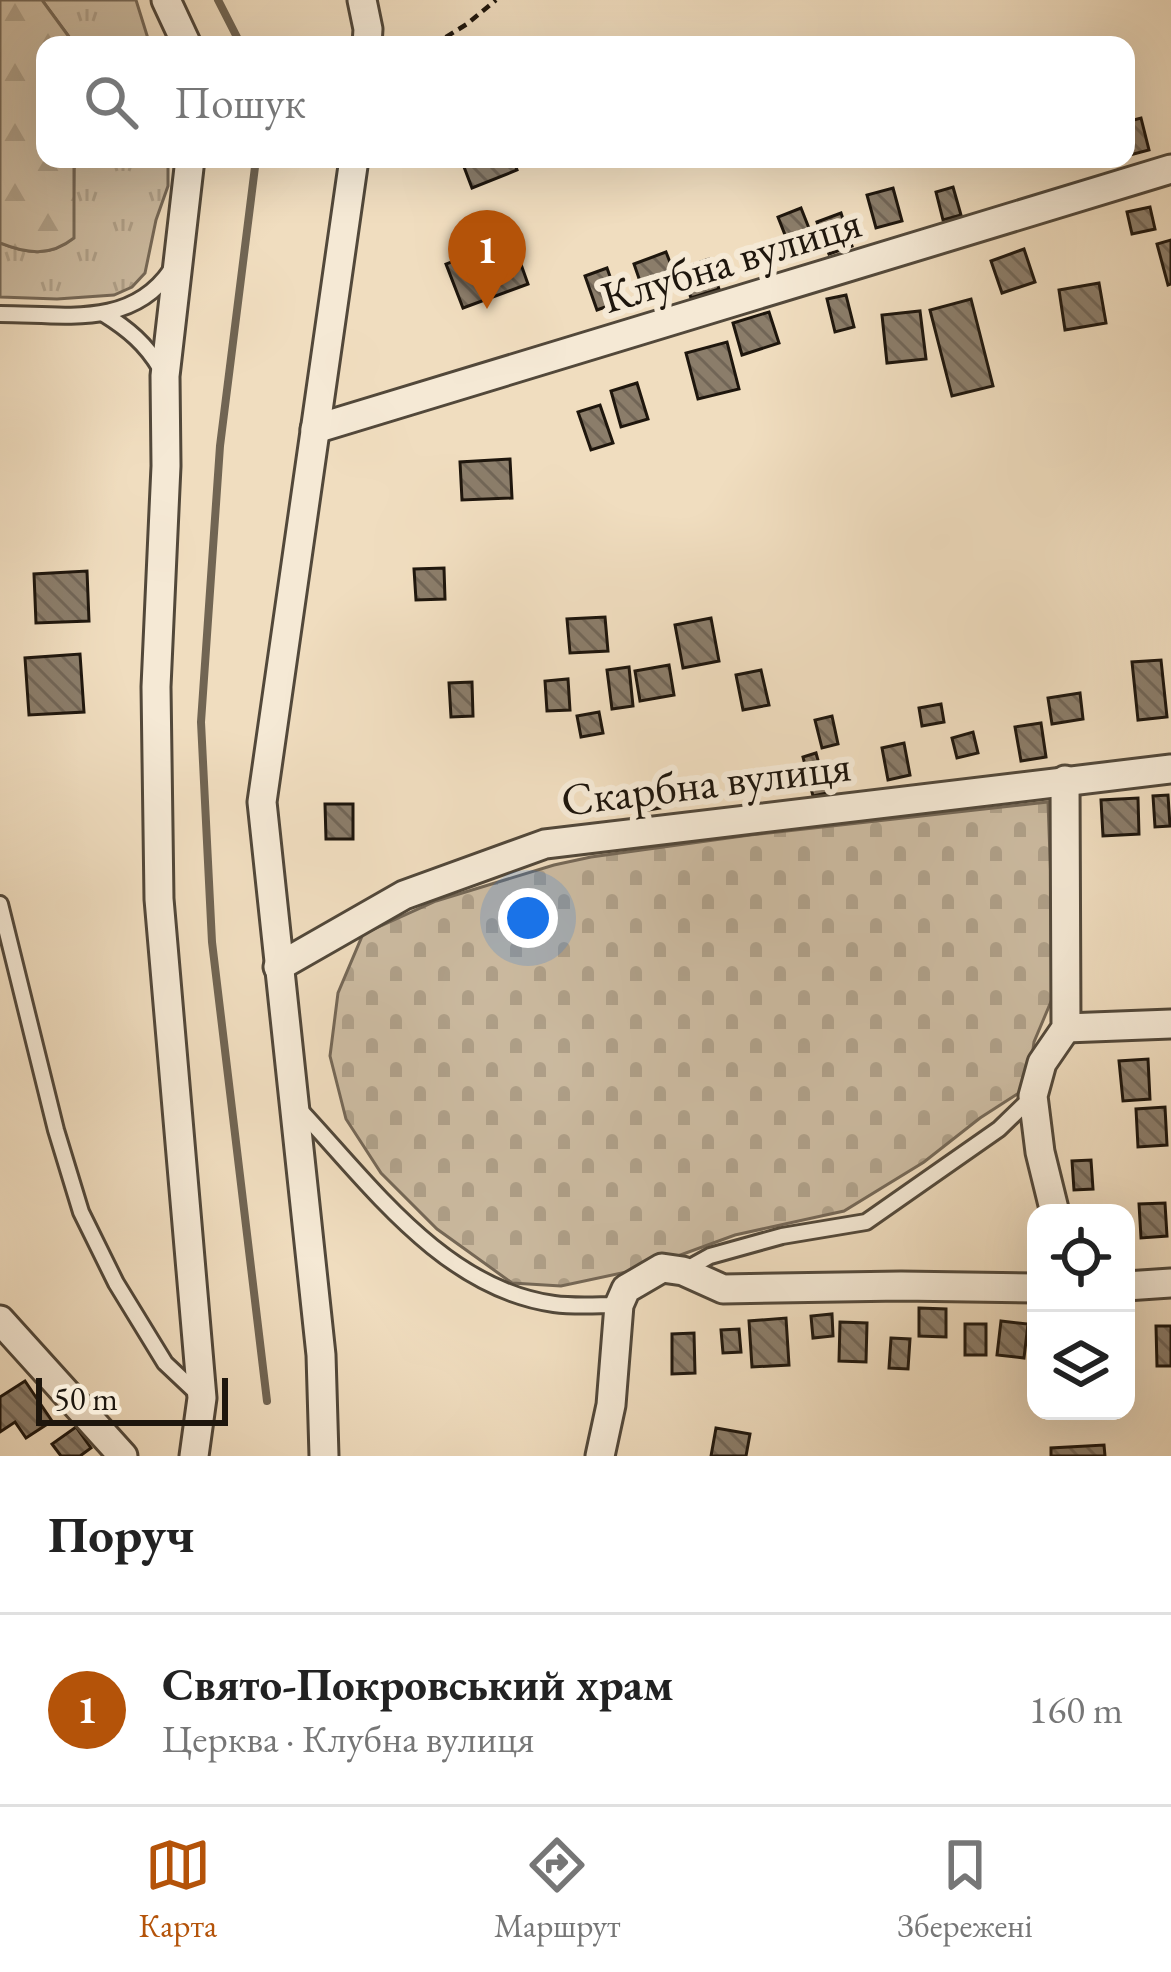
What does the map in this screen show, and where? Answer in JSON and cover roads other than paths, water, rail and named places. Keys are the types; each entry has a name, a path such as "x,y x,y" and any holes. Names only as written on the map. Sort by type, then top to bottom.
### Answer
{"street":[{"path":"166,0 184,36"},
{"path":"362,0 368,36"},
{"path":"189,168 165,376 166,466 156,687 159,899 202,1398 194,1456"},
{"path":"324,1456 321,1355 262,802 353,168"},
{"name":"Клубна вулиця","path":"315,429 1171,169"},
{"name":"Скарбна вулиця","path":"278,967 404,895 545,844 1171,769"},
{"path":"1053,1204 1033,1096 1042,1063 1066,1028 1065,780"},
{"path":"1066,1028 1171,1024"},
{"path":"600,1456 611,1405 620,1306 626,1288 662,1268 683,1270 723,1289 1027,1288"},
{"path":"1135,1285 1171,1283"},
{"path":"0,1320 123,1456"}],"lane":[{"path":"0,314 104,314 134,304 160,286 177,260"},
{"path":"104,314 130,330 165,376"},
{"path":"0,904 81,1212 116,1283 165,1363 202,1398"},
{"path":"683,1270 710,1256 782,1236 866,1222 999,1129 1033,1096"},
{"path":"293,1103 403,1221 447,1258 499,1289 554,1304 620,1306"}],"waterway":[{"path":"218,0 236,36"},
{"path":"255,168 220,446 201,722 212,942 267,1401"}],"place":[{"name":"Свято-Покровський храм","path":"487,309"}]}
